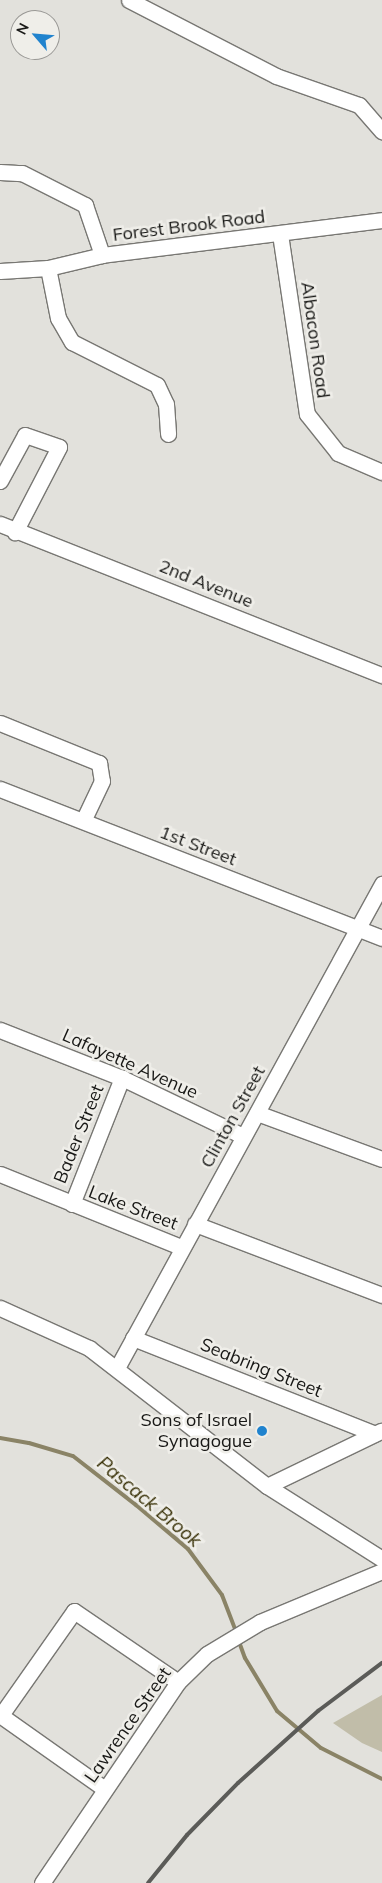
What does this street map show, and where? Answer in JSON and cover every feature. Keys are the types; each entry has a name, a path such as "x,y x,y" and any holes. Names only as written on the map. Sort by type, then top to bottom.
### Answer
{"street":[{"path":"129,0 276,76 359,105 382,131"},
{"path":"0,172 22,173 85,205 102,255"},
{"name":"Forest Brook Road","path":"0,271 48,268 102,255 382,220"},
{"name":"Albacon Road","path":"280,234 306,414 338,452 382,472"},
{"path":"48,268 58,318 72,342 157,385 166,404 168,434"},
{"path":"0,481 25,435 59,447 15,532"},
{"name":"2nd Avenue","path":"0,524 15,532 55,544 382,675"},
{"path":"0,723 100,763 102,781 83,821"},
{"name":"1st Street","path":"0,789 382,938"},
{"name":"Clinton Street","path":"118,1368 181,1247 196,1224 382,884"},
{"name":"Lafayette Avenue","path":"0,1030 122,1078 243,1136"},
{"name":"Bader Street","path":"72,1204 122,1078"},
{"path":"256,1113 382,1159"},
{"name":"Lake Street","path":"0,1174 181,1247"},
{"path":"196,1224 382,1295"},
{"path":"0,1308 88,1348 118,1368 268,1486 382,1559"},
{"name":"Seabring Street","path":"133,1338 379,1432"},
{"path":"268,1486 379,1432"},
{"name":"Lawrence Street","path":"42,1883 178,1682 208,1654 260,1622 382,1571"},
{"path":"105,1788 0,1715 74,1611 178,1682"}],"shaded area":[{"path":"382,1695 382,1752 362,1743 333,1723"}],"waterway":[{"name":"Pascack Brook","path":"0,1438 29,1443 73,1456 136,1505 188,1549 222,1595 236,1632"},
{"name":"Pascack Brook","path":"238,1639 245,1658 277,1711 321,1748 382,1779"}],"railway":[{"path":"148,1883 187,1835 238,1783 318,1711 382,1663"}],"place":[{"name":"Sons of Israel Synagogue","path":"262,1431"}]}
